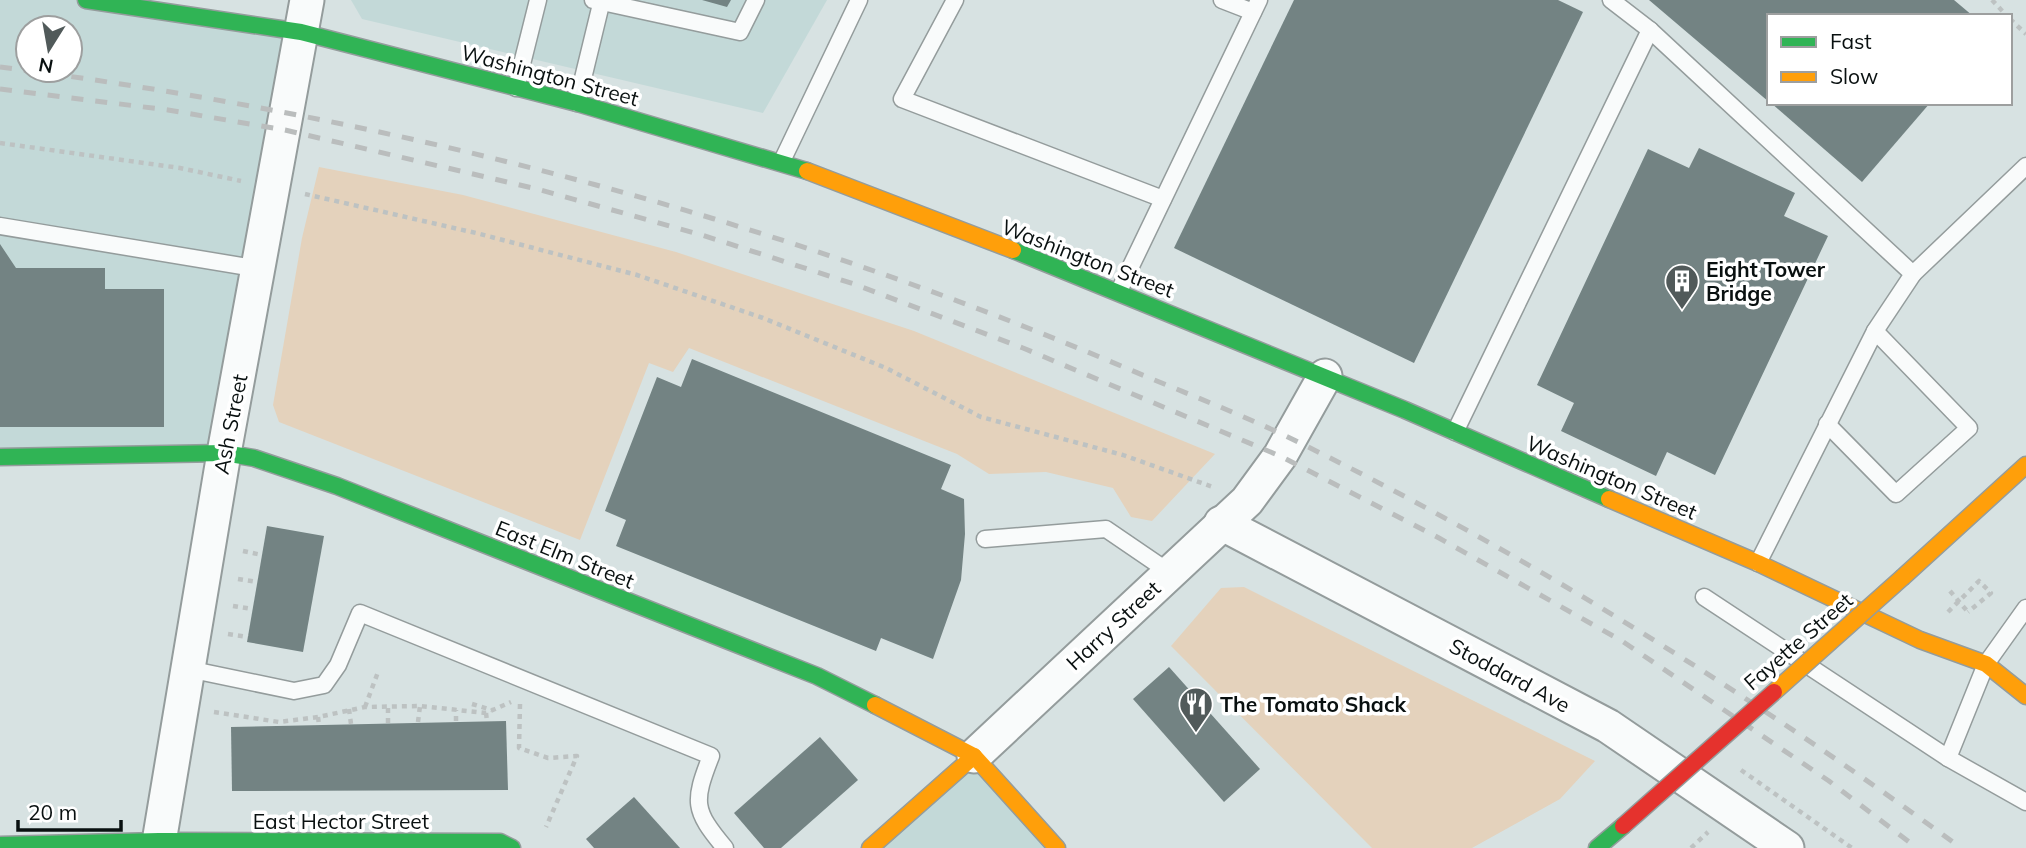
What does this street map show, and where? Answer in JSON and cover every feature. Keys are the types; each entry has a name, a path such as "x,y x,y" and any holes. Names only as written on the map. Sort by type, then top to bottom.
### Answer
{"main road":[{"name":"Washington Street","path":"86,0 304,16 516,88 782,162 1119,291 1325,376 1758,563 1920,640 1986,664 2026,696"},
{"name":"East Elm Street","path":"0,457 224,453 254,458 337,486 804,671 974,756 1056,848"},
{"name":"Fayette Street","path":"1597,848 2026,465"},
{"name":"Harry Street","path":"870,848 974,756"},
{"name":"East Hector Street","path":"0,845 500,842 512,848"}],"street":[{"name":"Ash Street","path":"158,845 224,453 304,16"},
{"name":"Harry Street","path":"974,756 1247,501 1280,456 1325,376"},
{"name":"Stoddard Ave","path":"1221,523 1608,726 1787,848"}],"lane":[{"path":"516,88 538,0"},
{"path":"577,103 599,1 740,32 756,0"},
{"path":"782,162 859,0"},
{"path":"955,0 902,99 1163,199"},
{"path":"1119,291 1256,6 1222,0"},
{"path":"1611,0 1650,30 1913,274"},
{"path":"1455,432 1650,30"},
{"path":"1758,563 1875,331 1913,274 2026,166"},
{"path":"0,226 260,268"},
{"path":"1827,424 1896,494 1969,428 1875,331"},
{"path":"985,539 1106,529 1169,572"},
{"path":"1704,597 1948,758 2026,802"},
{"path":"1948,758 1986,664 2026,608"},
{"path":"188,669 295,691 324,685 338,665 360,613 711,756 698,790 702,820 725,848"}],"path":[{"path":"1992,0 2006,14"},
{"path":"2012,20 2026,34"},
{"path":"0,143 180,168 273,187 476,233 637,275"},
{"path":"242,551 262,555"},
{"path":"237,579 257,582"},
{"path":"1920,640 1979,581 1991,593 1968,612 1950,591"},
{"path":"232,606 253,610"},
{"path":"227,634 248,637"},
{"path":"365,707 378,672"},
{"path":"213,712 282,723 365,707 420,706 486,713 520,698 519,748 548,758 577,755 546,827"},
{"path":"472,704 493,710"},
{"path":"418,722 420,706"},
{"path":"388,707 388,723"},
{"path":"349,709 351,724"},
{"path":"456,710 456,722"},
{"path":"486,713 487,721"},
{"path":"318,718 319,725"},
{"path":"251,726 252,719"}],"shaded area":[{"path":"0,0 86,0 301,32 224,453 0,457"},
{"path":"351,0 827,0 763,113 362,19"},
{"path":"319,167 463,195 676,252 914,331 1215,454 1152,521 1131,517 1113,488 1046,472 989,474 957,454 689,348 673,372 649,363 580,540 279,422 273,405 302,238"},
{"path":"1244,587 1595,761 1560,799 1472,848 1372,848 1171,646 1221,588"},
{"path":"974,756 1057,848 870,848"}],"building":[{"path":"702,0 731,0 727,7"},
{"path":"1294,0 1558,0 1583,12 1414,363 1174,248"},
{"path":"1649,0 1954,0 1971,14 1767,14 1767,100"},
{"path":"1773,105 1928,105 1862,182"},
{"name":"Eight Tower Bridge","path":"1699,148 1795,193 1784,216 1828,236 1715,475 1667,452 1656,476 1561,431 1574,403 1537,385 1648,149 1689,168"},
{"path":"0,244 16,268 105,268 105,289 164,289 164,427 0,427"},
{"path":"692,359 951,465 941,489 964,499 965,534 961,580 933,659 881,638 876,651 616,546 626,520 605,511 657,377 681,387"},
{"path":"267,526 324,536 303,652 247,642"},
{"name":"The Tomato Shack","path":"1169,667 1260,769 1224,802 1133,699"},
{"path":"506,721 508,790 232,791 231,727"},
{"path":"820,737 858,780 781,848 764,848 734,813"},
{"path":"634,797 680,848 594,848 586,839"}],"railway":[{"path":"0,67 289,113 574,179 714,219 853,264 990,313 1273,430 1467,530 1637,629 1720,682 1882,791 1961,848"},
{"path":"0,89 168,110 285,130 537,189 702,235 854,284 1023,348 1280,456 1439,538 1622,641 1829,781 1917,848"}],"traffic: fast":[{"path":"86,0 301,32 577,103 807,171"},
{"path":"1013,250 1405,410 1609,499"},
{"path":"0,457 224,453 254,458 337,486 817,676 875,705"},
{"path":"1597,848 1623,826"},
{"path":"0,845 159,841 500,842 512,848"}],"traffic: slow":[{"path":"807,171 1013,250"},
{"path":"1903,577 2026,465"},
{"path":"1609,499 1758,563 1920,640 1986,664 2026,696"},
{"path":"1774,692 1903,577"},
{"path":"875,705 974,756 1057,848"},
{"path":"870,848 974,756"}],"traffic: jam":[{"path":"1623,826 1774,692"}],"place":[{"name":"Eight Tower Bridge","path":"1682,311"},
{"name":"The Tomato Shack","path":"1196,734"}]}
